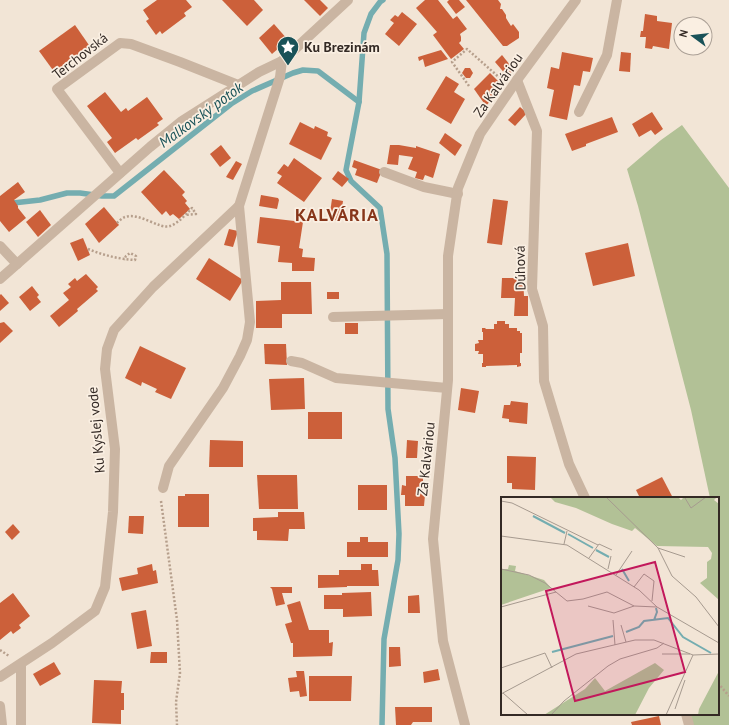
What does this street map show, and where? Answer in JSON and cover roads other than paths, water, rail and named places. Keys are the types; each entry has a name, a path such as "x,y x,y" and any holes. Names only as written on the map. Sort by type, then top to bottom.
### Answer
{"street":[{"path":"0,279 120,173 182,121 259,72 282,61 348,0"},
{"name":"Za Kalváriou","path":"465,725 442,641 433,539 447,388 448,256 458,188 480,134 517,80 576,0"},
{"path":"579,112 607,55 617,0"},
{"name":"Terchovská","path":"120,173 57,88 120,43 131,44 238,85"},
{"name":"Ku Kyslej vode","path":"163,488 169,466 223,388 247,340 250,322 239,206 280,77 282,61"},
{"name":"Dúhová","path":"517,80 537,131 532,288 543,326 544,381 569,464 585,497"},
{"path":"384,172 424,187 458,194"},
{"name":"Ku Kyslej vode","path":"0,677 52,643 95,611 105,587 113,512 115,449 104,369 107,349 114,330 153,287 239,206"},
{"path":"0,246 17,264"},
{"path":"333,317 448,314"},
{"path":"291,361 302,363 336,378 447,388"},
{"path":"20,664 21,725"},
{"path":"0,706 2,725"},
{"path":"686,715 689,725"}],"waterway":[{"path":"382,725 384,639 398,560 399,534 395,458 388,409 387,254 380,208 351,181 346,170 359,102 364,33 371,14 383,0"},
{"name":"Malkovský potok","path":"0,212 13,203 40,200 67,193 114,196 231,104 252,91 293,73 303,70 318,71 359,102"}],"place":[{"name":"Ku Brezinám","path":"288,66"}],"district":[{"name":"KALVÁRIA","path":"337,215"}]}
